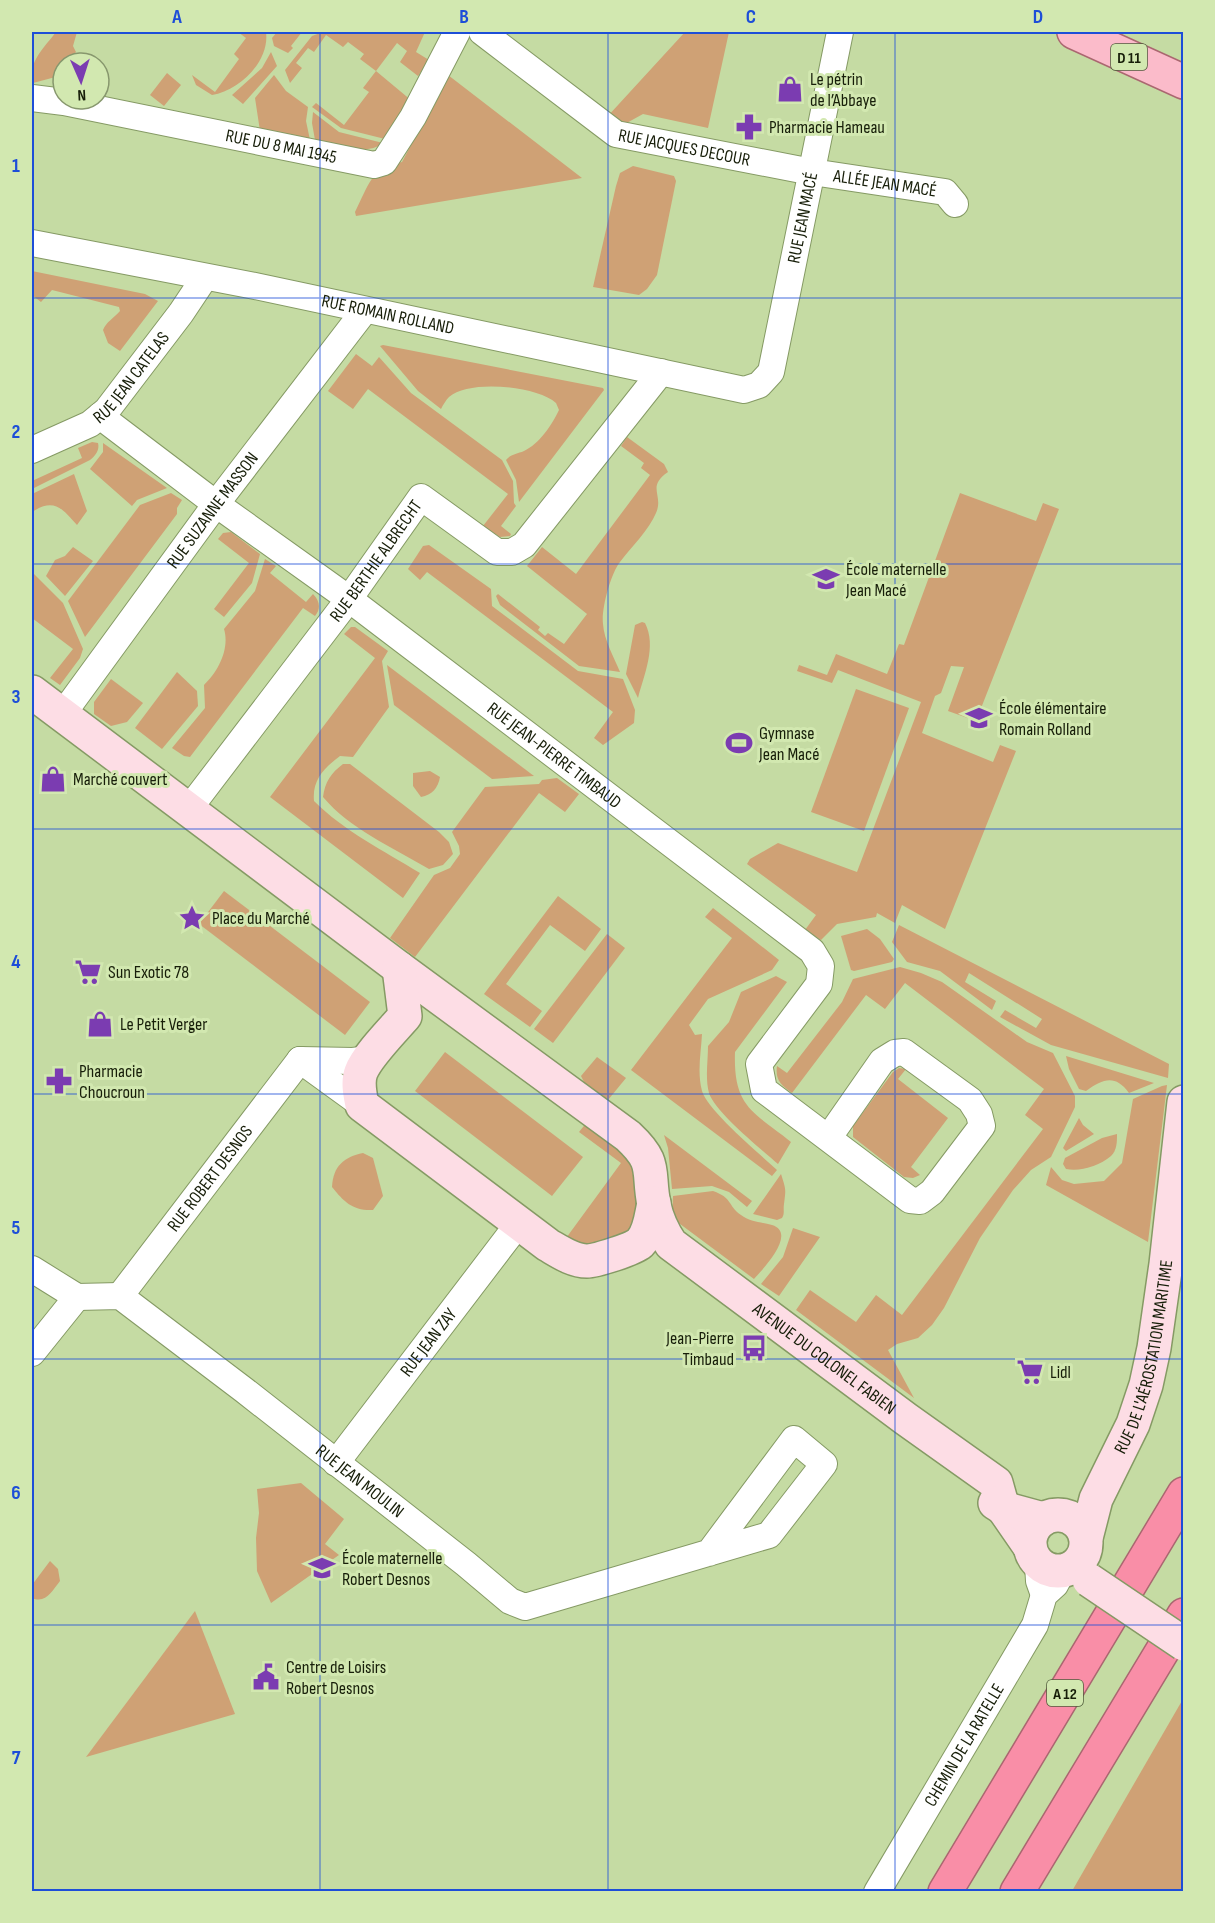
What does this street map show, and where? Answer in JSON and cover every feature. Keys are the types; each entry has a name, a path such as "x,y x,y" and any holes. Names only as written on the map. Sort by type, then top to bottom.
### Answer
{"highway":[{"name":"A 12","path":"945,1892 1184,1494"},
{"path":"1017,1892 1184,1615"}],"main road":[{"name":"D 11","path":"1074,32 1184,82"}],"street":[{"name":"RUE DU 8 MAI 1945","path":"32,98 64,102 374,165 384,162 413,117 457,32"},
{"name":"RUE JACQUES DECOUR","path":"482,32 616,134 812,172"},
{"name":"RUE JEAN MACÉ","path":"744,390 759,385 771,372 840,32"},
{"name":"ALLÉE JEAN MACÉ","path":"812,172 945,192 955,204"},
{"name":"RUE ROMAIN ROLLAND","path":"32,243 744,390"},
{"name":"RUE JEAN CATELAS","path":"32,450 90,424 107,410 181,313 205,277"},
{"name":"RUE SUZANNE MASSON","path":"62,715 216,504 365,310"},
{"name":"RUE BERTHIE ALBRECHT","path":"188,810 349,599 421,497 497,552 512,552 524,545 661,372"},
{"name":"RUE JEAN-PIERRE TIMBAUD","path":"100,416 216,504 349,599 812,951 821,966 819,984 759,1064 764,1090 910,1200 920,1201 932,1192 982,1126 979,1114 970,1100 904,1052 895,1053 882,1061 829,1137"},
{"name":"AVENUE DU COLONEL FABIEN","path":"32,692 399,968 628,1136 642,1149 649,1162 658,1220 671,1244 996,1483 1003,1508"},
{"path":"399,968 405,1016"},
{"path":"362,1105 361,1072 405,1016 423,1008 448,1004"},
{"path":"300,1060 369,1059"},
{"path":"300,1060 548,1245 566,1256 587,1261 639,1244"},
{"name":"RUE ROBERT DESNOS","path":"120,1296 300,1060"},
{"name":"RUE DE L'AÉROSTATION MARITIME","path":"1068,1551 1133,1424 1146,1385 1154,1348 1166,1264 1184,1102"},
{"name":"AVENUE DU COLONEL FABIEN","path":"654,1203 647,1232 639,1244 910,1443 1003,1508 1184,1625"},
{"name":"RUE JEAN ZAY","path":"336,1463 519,1223"},
{"path":"32,1269 77,1297 120,1296"},
{"name":"RUE JEAN MOULIN","path":"120,1296 244,1390 518,1606 525,1607 709,1553 769,1535 824,1464 794,1439 709,1553"},
{"path":"32,1353 77,1297"},
{"name":"AVENUE DU COLONEL FABIEN","path":"1068,1551 1184,1644"},
{"name":"CHEMIN DE LA RATELLE","path":"878,1892 1035,1625 1068,1551"}],"shaded area":[{"path":"56,32 77,32 73,46 76,51 51,51 51,78 33,83 33,68 42,49"},
{"path":"238,32 266,32 263,54 251,73 242,81 232,88 212,95 196,85 192,75 215,92 239,59 234,54 246,38"},
{"path":"277,32 302,32 288,53 274,46 272,38"},
{"path":"323,32 425,32 416,52 429,60 418,76 400,62 407,51 397,43 376,71 360,59 364,54 348,42 343,47 326,35 314,52 308,48 296,63 302,68 290,83 285,70 312,36"},
{"path":"685,32 729,32 708,128 643,114 623,125 607,117"},
{"path":"271,52 277,66 243,104 232,95 262,68"},
{"path":"376,71 412,101 385,139 341,128 312,107 316,103 344,125 369,92 363,88"},
{"path":"167,73 181,85 164,106 150,95"},
{"path":"274,75 286,91 308,107 306,121 310,140 260,131 255,98"},
{"path":"448,75 582,178 356,216 355,212 377,173 402,162"},
{"path":"313,112 339,132 383,143 368,149 359,149 315,140"},
{"path":"633,166 674,176 676,181 657,275 647,289 639,295 593,287 620,173"},
{"path":"32,271 145,294 158,301 120,351 108,343 103,330 120,311 119,307 52,290 41,302 32,295"},
{"path":"380,346 604,390 519,502 516,480 506,460 530,448 540,439 559,410 556,403 534,392 487,387 459,391 449,397 441,409 418,391"},
{"path":"356,354 372,366 379,357 411,393 502,460 513,481 516,506 501,526 511,534 510,536 500,537 483,526 508,494 368,389 353,409 328,391"},
{"path":"627,437 664,464 668,472 658,482 656,513 645,532 617,567 605,601 604,630 620,672 579,666 500,605 496,596 498,594 540,627 538,630 545,636 548,633 564,644 587,614 527,566 542,547 576,574 650,475 641,468 644,463 621,446"},
{"path":"92,442 98,443 98,448 90,460 32,489 32,481 82,458 78,448"},
{"path":"103,443 167,488 137,500 132,506 90,469 103,452"},
{"path":"74,474 87,511 77,525 62,510 52,505 32,512 32,494"},
{"path":"171,493 182,500 177,508 177,514 85,637 68,601 140,505"},
{"name":"École élémentaire Romain Rolland","path":"960,493 1036,521 1043,503 1059,509 976,721 948,711 964,667 951,666 941,693 935,696 922,733 993,762 1000,745 1016,751 945,929 902,905 895,923 877,913 876,917 837,924 821,940 805,930 816,915 747,864 750,859 778,843 857,872 921,702 838,670 832,683 797,671 799,665 827,675 836,654 887,674 899,644 904,645"},
{"path":"231,532 260,554 252,583 224,617 214,609 249,563 218,539 223,533"},
{"path":"429,545 491,589 492,606 578,671 623,679 635,710 634,723 603,745 594,738 613,712 427,572 420,580 408,569 423,546"},
{"path":"73,547 93,561 65,596 46,576 55,560 65,556"},
{"path":"265,559 276,566 270,573 306,602 313,594 318,602 318,611 315,616 303,608 190,757 184,756 172,748 205,708 204,685 222,660 225,644 224,629 255,591"},
{"path":"32,572 63,603 83,649 80,658 60,685 50,678 73,649 32,618"},
{"path":"645,623 648,632 650,651 638,698 626,674 635,625"},
{"path":"351,627 355,627 388,651 382,661 389,707 353,757 340,756 320,775 315,787 314,801 351,831 420,873 403,898 270,797 375,658 344,634"},
{"path":"387,665 534,776 492,779 394,705"},
{"path":"177,672 197,691 198,706 162,749 135,728"},
{"path":"111,679 143,703 127,722 111,726 94,714 94,702"},
{"path":"856,689 909,708 864,831 811,812"},
{"path":"343,764 350,764 449,842 453,854 443,865 429,869 372,837 346,819 323,797 329,778"},
{"path":"430,771 440,777 439,781 431,793 421,797 413,786 413,773"},
{"path":"557,778 579,794 565,812 539,793 415,957 390,938 434,875 450,868 460,854 452,832 485,787 539,784 542,780"},
{"path":"224,891 370,1002 345,1035 199,924"},
{"path":"558,896 601,929 585,951 550,925 506,984 542,1011 530,1027 484,994"},
{"path":"713,908 779,960 772,970 708,999 689,1025 695,1035 702,1034 700,1077 706,1099 747,1143 777,1170 772,1176 631,1070 732,938 705,917"},
{"path":"899,925 1169,1064 1168,1078 1051,1045 1000,1017 1005,1010 1036,1028 1042,1019 969,973 965,982 996,1001 992,1010 940,971 907,962 892,942"},
{"path":"867,929 880,939 894,959 892,962 851,970 841,936"},
{"path":"607,934 625,948 553,1043 534,1029"},
{"path":"900,967 942,982 1027,1042 1053,1053 1075,1096 1075,1107 1051,1157 1031,1170 1013,1190 980,1238 944,1308 932,1325 918,1338 897,1344 888,1350 914,1398 796,1310 810,1290 856,1322 876,1295 902,1315 1043,1129 1025,1115 1044,1089 905,983 885,1009 866,995 792,1093 782,1085 778,1079 777,1066 787,1073 842,1002 853,979"},
{"path":"776,976 787,982 735,1052 735,1071 742,1097 748,1107 791,1142 778,1164 720,1110 709,1093 707,1075 708,1046 729,1022 741,992"},
{"path":"445,1052 583,1157 552,1196 415,1091"},
{"path":"1066,1056 1154,1083 1129,1093 1119,1083 1109,1080 1086,1091 1079,1089 1069,1069"},
{"path":"597,1057 626,1078 608,1100 585,1084 581,1076"},
{"path":"899,1068 906,1069 898,1079 948,1118 911,1167 920,1175 913,1178 904,1177 853,1137 853,1126 893,1072"},
{"path":"1167,1085 1148,1242 1046,1185 1051,1167 1062,1180 1074,1184 1104,1181 1122,1163 1133,1099"},
{"path":"592,1116 641,1172 634,1229 610,1245 561,1245 621,1163 579,1132"},
{"path":"1079,1118 1083,1125 1094,1134 1066,1151 1063,1148"},
{"path":"1117,1134 1114,1151 1106,1160 1083,1169 1066,1169 1063,1164 1065,1158 1102,1138"},
{"path":"664,1135 752,1201 747,1207 729,1192 712,1186 672,1189 668,1148"},
{"path":"363,1153 373,1158 383,1196 373,1210 354,1207 332,1187 337,1168 350,1157"},
{"path":"781,1174 785,1186 782,1218 777,1220 753,1214"},
{"path":"713,1191 724,1196 744,1217 779,1229 781,1236 776,1252 754,1279 672,1218 673,1196"},
{"path":"793,1228 820,1237 779,1296 761,1284 783,1257"},
{"path":"301,1483 344,1519 325,1544 339,1555 271,1603 257,1571 256,1538 259,1513 257,1489"},
{"path":"50,1561 58,1569 60,1581 45,1598 32,1598 32,1585"},
{"path":"195,1611 235,1714 86,1757"},
{"path":"1183,1699 1183,1891 1072,1891"}],"place":[{"name":"Le pétrin de l’Abbaye","path":"790,89"},
{"name":"Pharmacie Hameau","path":"749,127"},
{"name":"École maternelle Jean Macé","path":"826,579"},
{"name":"École élémentaire Romain Rolland","path":"979,718"},
{"name":"Gymnase Jean Macé","path":"739,743"},
{"name":"Marché couvert","path":"53,779"},
{"name":"Place du Marché","path":"192,918"},
{"name":"Sun Exotic 78","path":"88,972"},
{"name":"Le Petit Verger","path":"100,1024"},
{"name":"Pharmacie Choucroun","path":"59,1081"},
{"name":"Jean-Pierre Timbaud","path":"754,1348"},
{"name":"Lidl","path":"1030,1372"},
{"name":"École maternelle Robert Desnos","path":"322,1568"},
{"name":"Centre de Loisirs Robert Desnos","path":"266,1677"}]}
